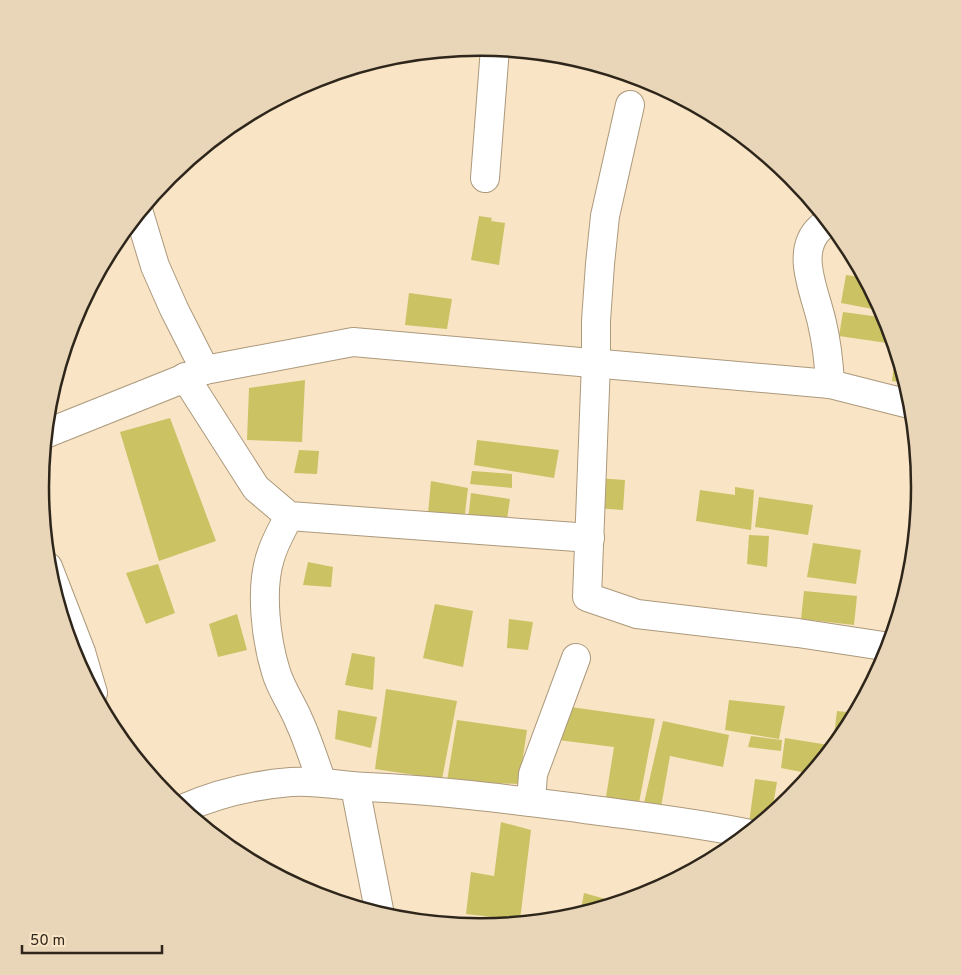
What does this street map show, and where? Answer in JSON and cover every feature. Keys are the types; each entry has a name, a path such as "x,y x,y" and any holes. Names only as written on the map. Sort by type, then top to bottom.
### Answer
{"street":[{"path":"485,178 494,56"},
{"path":"630,105 605,216 596,321 587,597 637,614 798,633 882,646"},
{"path":"141,221 155,266 174,309 195,373 256,488 289,516 590,538"},
{"path":"823,225 815,232 808,248 808,268 829,358 830,384"},
{"path":"52,431 195,373 353,342 830,384 904,403"},
{"path":"289,516 270,557 266,575 265,595 270,648 276,673 300,722 322,782"},
{"path":"77,640 83,655"},
{"path":"531,802 533,774 576,658"},
{"path":"190,806 236,790 292,782 322,782 401,788 531,802 705,825 740,832"},
{"path":"355,786 378,907"}],"building":[{"path":"479,216 492,218 491,221 505,223 499,265 471,260"},
{"path":"846,275 857,277 873,309 841,303"},
{"path":"409,293 452,299 447,329 405,325"},
{"path":"843,312 877,317 887,343 839,336"},
{"path":"894,364 899,382 892,381"},
{"path":"305,380 302,442 247,440 249,388"},
{"path":"170,418 216,541 159,561 120,432"},
{"path":"477,440 559,450 554,478 474,465"},
{"path":"299,450 319,451 317,474 294,473"},
{"path":"472,471 512,474 512,488 470,484"},
{"path":"596,478 625,480 623,510 595,508"},
{"path":"431,481 468,488 464,522 428,514"},
{"path":"735,487 754,490 751,530 696,521 700,490 735,495"},
{"path":"471,493 510,499 506,526 468,520"},
{"path":"759,497 813,505 808,535 755,527"},
{"path":"749,535 769,536 767,567 747,564"},
{"path":"813,543 861,550 856,584 807,577"},
{"path":"308,562 333,567 331,587 303,585"},
{"path":"158,564 175,613 146,624 126,573"},
{"path":"804,591 857,596 854,625 801,619"},
{"path":"435,604 473,611 463,667 423,658"},
{"path":"237,614 247,650 218,657 209,624"},
{"path":"509,619 533,622 528,650 507,648"},
{"path":"352,653 375,657 373,690 345,685"},
{"path":"386,689 457,701 442,779 375,769"},
{"path":"729,700 785,706 779,739 725,730"},
{"path":"564,706 655,719 638,808 606,797 614,747 558,740"},
{"path":"338,710 377,717 371,748 335,739"},
{"path":"837,711 848,712 839,727 834,734"},
{"path":"457,720 527,730 519,784 447,781"},
{"path":"663,721 729,735 723,767 670,756 661,807 644,803"},
{"path":"751,736 782,740 781,751 748,747"},
{"path":"785,738 827,745 805,773 781,768"},
{"path":"755,779 777,782 773,805 751,823 749,823"},
{"path":"501,822 531,830 520,917 504,918 466,914 471,872 494,876"},
{"path":"584,893 608,900 592,905 581,907"}]}
